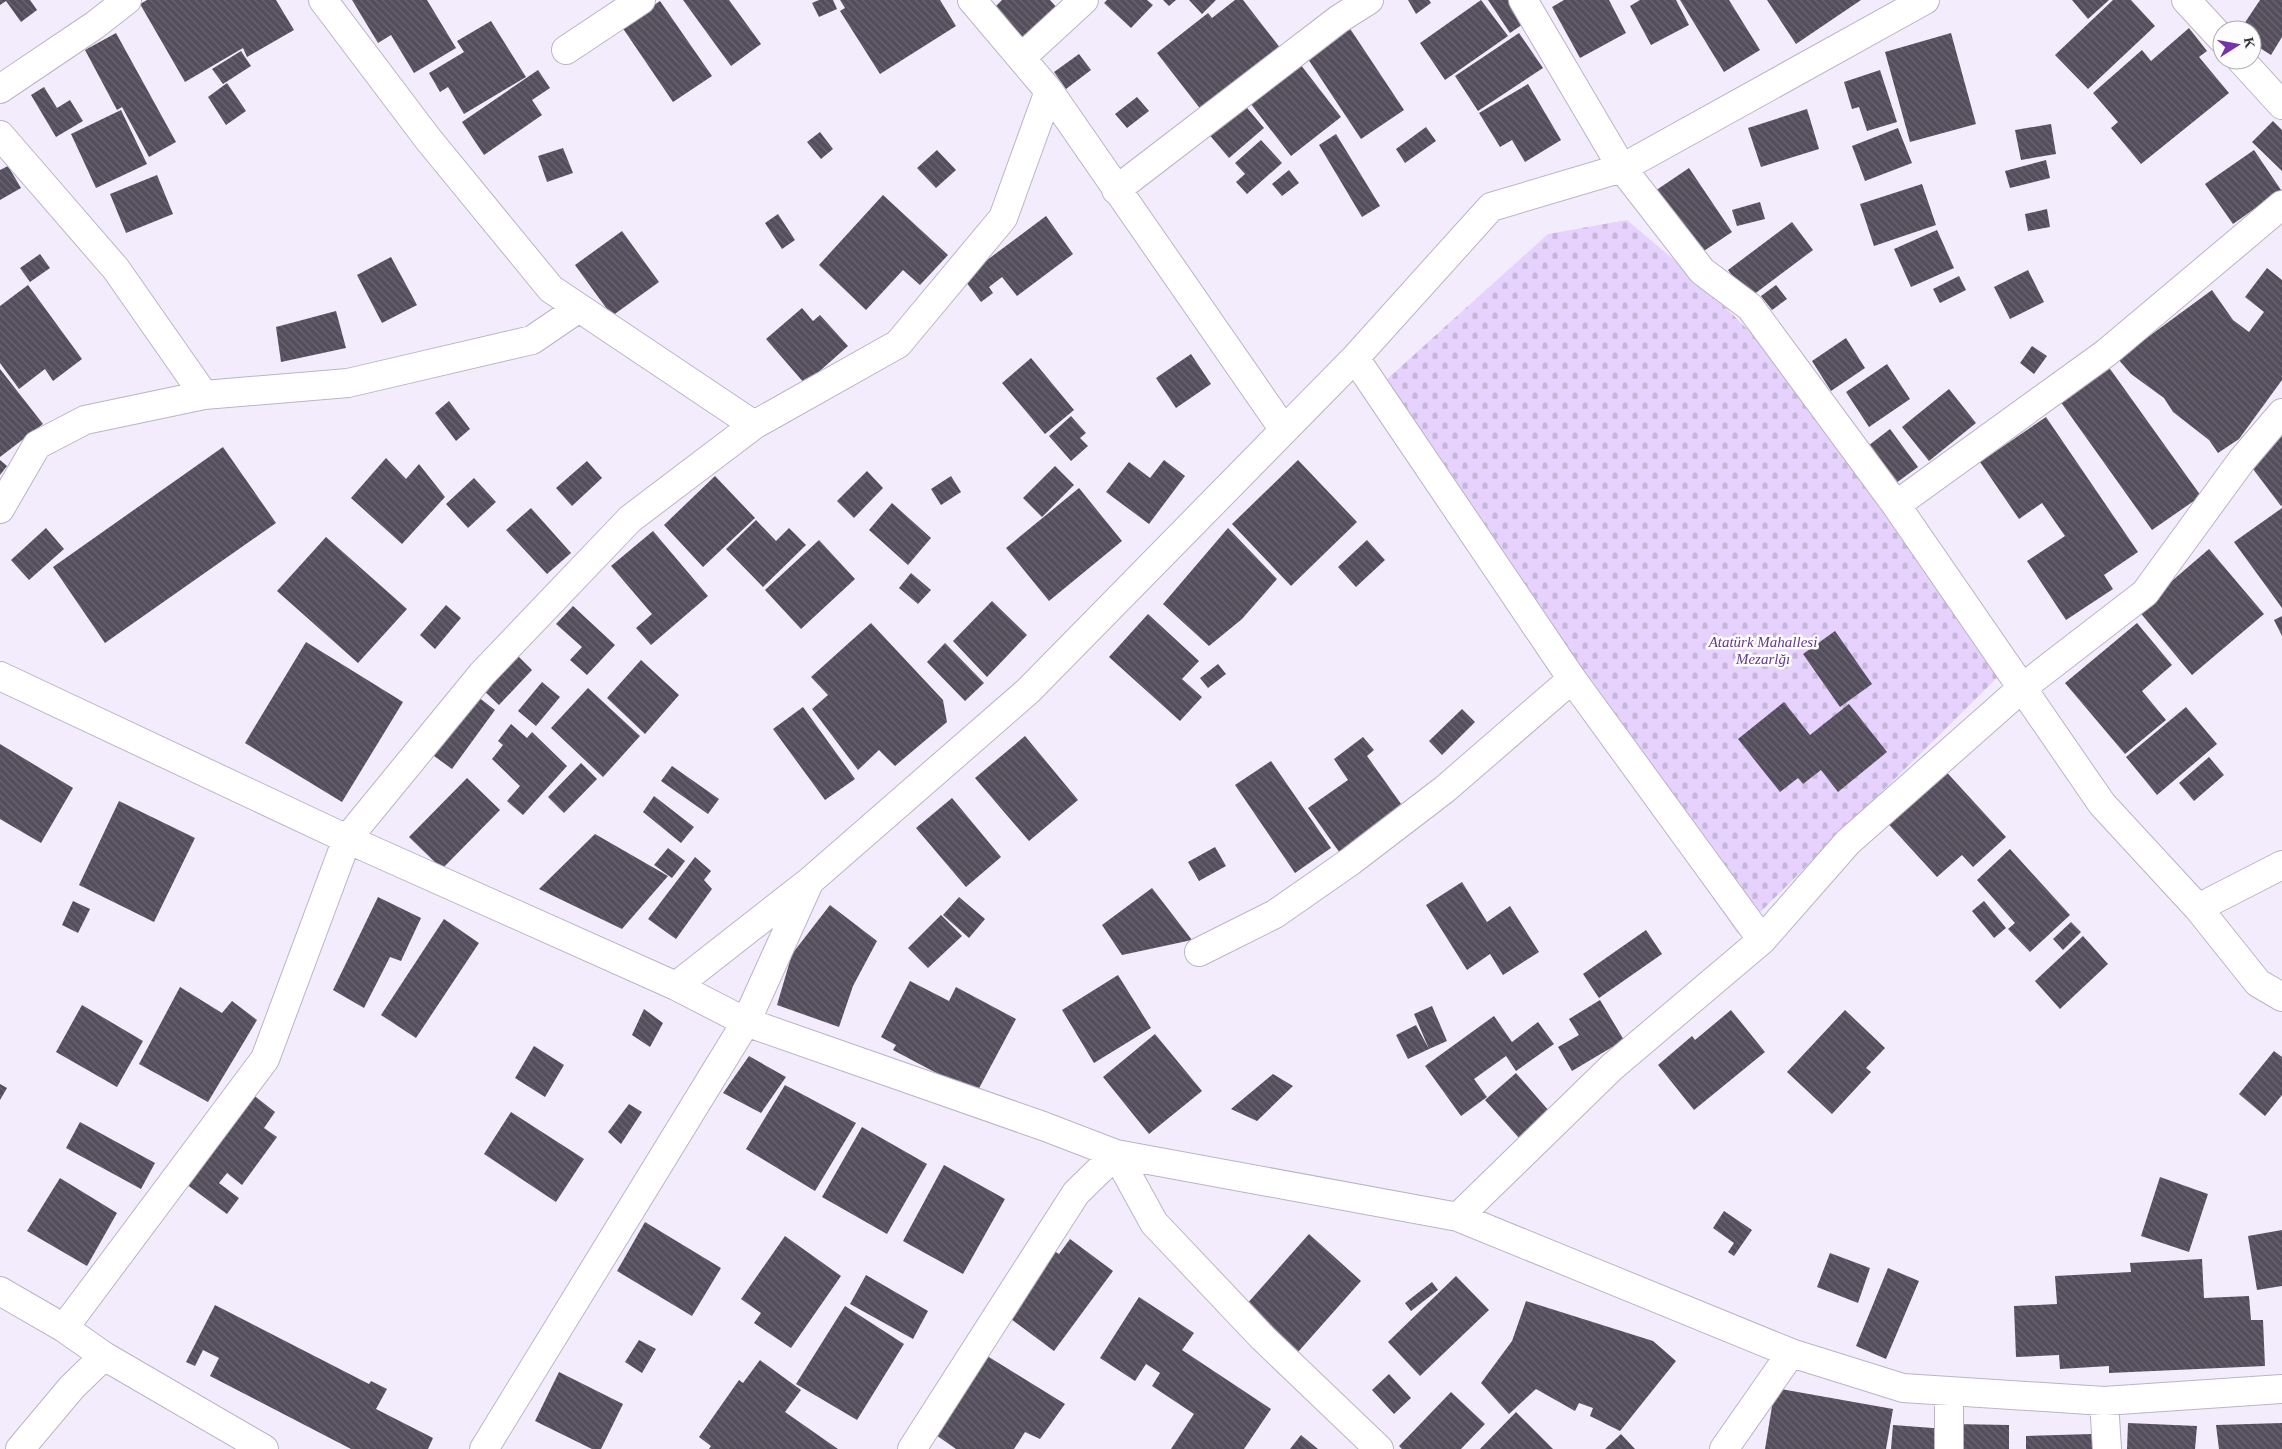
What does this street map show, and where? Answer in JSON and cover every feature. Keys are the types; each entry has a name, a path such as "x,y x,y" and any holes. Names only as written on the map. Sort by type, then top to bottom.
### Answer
{"street":[{"path":"0,89 95,25 127,0"},
{"path":"323,0 428,139 551,289 754,425"},
{"path":"566,50 641,0"},
{"path":"972,0 1049,92 1284,430"},
{"path":"1021,58 1084,0"},
{"path":"1116,190 1331,9 1369,0"},
{"path":"1524,0 1622,168 1702,271 1750,307 1896,505 2102,804 2198,908 2258,983 2282,997"},
{"path":"676,986 810,881 1028,691 1355,358 1491,207 1622,168 1924,0"},
{"path":"2186,0 2212,28"},
{"path":"2250,70 2282,105"},
{"path":"64,1328 264,1059 347,839 482,674 630,519 754,425 898,344 1003,218 1049,92"},
{"path":"0,135 116,269 204,394"},
{"path":"1896,505 2106,353 2282,205"},
{"path":"0,509 38,445 85,420 204,394 348,383 532,340 579,308"},
{"path":"1355,358 1572,679 1762,940"},
{"path":"1458,1217 1612,1067 1762,940 1848,842 2022,688 2145,593 2242,460 2282,413"},
{"path":"0,676 347,839 676,986 746,1022 1044,1126 1116,1154 1458,1217 1791,1353 1902,1388 2104,1401 2282,1389"},
{"path":"1199,952 1274,914 1351,861 1445,789 1572,679"},
{"path":"2198,908 2282,864"},
{"path":"484,1449 746,1022 810,881"},
{"path":"912,1449 1076,1193 1116,1154"},
{"path":"1116,1154 1154,1223 1263,1338 1379,1449"},
{"path":"0,1291 64,1328 104,1356 264,1449"},
{"path":"1724,1449 1791,1353"},
{"path":"20,1449 72,1387 104,1356"},
{"path":"1949,1391 1949,1449"},
{"path":"2104,1401 2107,1449"}],"green space":[{"name":"Atatürk Mahallesi Mezarlğı","path":"1627,220 1698,280 1778,360 2005,670 1738,934 1588,720 1386,380 1548,234"}],"building":[{"path":"0,0 30,0 37,10 21,22 6,1 0,5"},
{"path":"147,0 276,0 294,30 247,57 243,48 185,82 140,4"},
{"path":"352,0 427,0 456,48 414,73 391,35 378,43"},
{"path":"683,0 729,0 761,44 731,66"},
{"path":"819,0 833,0 837,9 819,17 812,3"},
{"path":"840,0 940,0 956,26 880,74 840,11 845,8"},
{"path":"1002,0 1050,0 1060,11 1027,42 995,7"},
{"path":"1107,0 1147,0 1153,5 1131,28 1104,3"},
{"path":"1163,0 1176,0 1169,6"},
{"path":"1189,0 1216,0 1202,14"},
{"path":"1235,0 1243,0 1281,49 1202,111 1157,53 1208,13 1212,18"},
{"path":"1408,0 1429,0 1431,3 1416,14"},
{"path":"1481,0 1508,36 1445,80 1420,43"},
{"path":"1488,0 1511,0 1526,22 1510,33"},
{"path":"1564,0 1609,0 1626,33 1580,58 1552,7"},
{"path":"1640,0 1676,0 1689,25 1651,45 1630,6"},
{"path":"1680,0 1729,0 1760,50 1724,72"},
{"path":"1767,0 1861,0 1796,44"},
{"path":"2072,0 2109,0 2088,19"},
{"path":"2113,0 2131,0 2155,26 2088,89 2055,55"},
{"path":"2260,0 2282,0 2282,37 2271,55 2262,49 2262,20 2247,20"},
{"path":"660,1 712,76 673,102 622,27"},
{"path":"491,21 526,77 464,114 448,87 440,92 429,73 464,52 457,41"},
{"path":"1349,27 1404,110 1361,139 1306,56"},
{"path":"2189,28 2207,51 2199,57 2229,93 2141,164 2111,128 2118,122 2093,93 2142,50 2151,61"},
{"path":"116,33 176,142 149,157 122,107 117,110 85,50"},
{"path":"1519,33 1543,68 1478,111 1455,76"},
{"path":"1951,33 1976,124 1910,142 1885,52"},
{"path":"241,51 251,66 223,84 212,69"},
{"path":"1079,54 1091,70 1066,89 1054,72"},
{"path":"1297,60 1341,117 1291,156 1247,99"},
{"path":"538,70 550,88 532,100 542,115 484,155 462,122"},
{"path":"1880,70 1897,122 1867,131 1859,107 1852,109 1844,82"},
{"path":"227,83 246,111 226,125 208,97"},
{"path":"1528,84 1561,140 1525,162 1512,140 1500,147 1479,113"},
{"path":"44,87 57,108 70,100 83,121 56,137 31,95"},
{"path":"1137,97 1149,111 1127,128 1115,114"},
{"path":"1242,102 1264,128 1229,158 1207,132"},
{"path":"1807,109 1819,149 1761,167 1748,128"},
{"path":"121,110 147,164 96,188 71,134"},
{"path":"2273,121 2282,130 2282,171 2252,142"},
{"path":"2051,124 2056,154 2021,160 2015,130"},
{"path":"1426,127 1436,141 1405,163 1396,149"},
{"path":"1898,128 1912,163 1865,181 1852,146"},
{"path":"820,132 833,149 821,159 807,142"},
{"path":"1336,134 1380,206 1362,217 1319,145"},
{"path":"1261,140 1282,163 1247,194 1236,182 1245,174 1235,163"},
{"path":"563,148 573,173 547,182 538,156"},
{"path":"937,150 956,170 936,188 917,168"},
{"path":"2254,150 2281,190 2233,224 2205,184"},
{"path":"2046,160 2050,178 2010,188 2005,171"},
{"path":"8,166 21,188 0,200 0,170"},
{"path":"1689,168 1732,232 1695,257 1652,193"},
{"path":"1289,170 1299,183 1282,196 1272,184"},
{"path":"157,175 173,214 126,233 110,194"},
{"path":"1922,184 1936,225 1874,246 1860,204"},
{"path":"883,195 948,255 920,285 903,270 866,310 819,265"},
{"path":"1760,202 1765,219 1737,226 1732,210"},
{"path":"2047,209 2050,227 2028,231 2025,214"},
{"path":"778,214 795,240 782,249 765,223"},
{"path":"1046,216 1073,254 1017,296 1002,277 989,287 993,293 981,302 963,278"},
{"path":"1792,222 1813,250 1749,298 1728,270"},
{"path":"1937,230 1954,268 1911,287 1894,249"},
{"path":"622,231 659,282 612,316 575,265"},
{"path":"40,254 50,268 30,282 20,268"},
{"path":"391,257 417,305 382,323 357,275"},
{"path":"2267,268 2282,280 2282,380 2239,439 2218,453 2209,440 2173,412 2164,398 2131,374 2118,359 2212,290 2233,320 2249,332 2264,312 2245,297"},
{"path":"2028,270 2044,302 2010,319 1994,287"},
{"path":"1959,276 1966,290 1940,303 1933,289"},
{"path":"28,285 82,359 53,381 45,369 19,389 0,363 0,306"},
{"path":"1776,285 1787,299 1772,310 1761,296"},
{"path":"802,308 813,321 820,315 848,346 805,384 766,339"},
{"path":"336,311 346,348 281,362 276,327"},
{"path":"1846,338 1865,368 1831,391 1812,361"},
{"path":"2032,346 2047,356 2034,374 2020,363"},
{"path":"1191,354 1211,384 1176,408 1156,378"},
{"path":"1031,358 1074,410 1045,434 1002,383"},
{"path":"1887,364 1910,399 1869,427 1846,392"},
{"path":"2108,366 2201,496 2152,530 2060,401"},
{"path":"0,369 43,424 0,457"},
{"path":"1949,389 1976,423 1929,461 1902,427"},
{"path":"449,401 470,429 456,441 435,413"},
{"path":"1071,416 1086,433 1080,438 1088,446 1071,461 1049,436"},
{"path":"2046,417 2138,552 2104,575 2113,589 2066,620 2027,561 2065,536 2042,503 2019,519 1980,462"},
{"path":"1890,429 1918,467 1892,486 1864,449"},
{"path":"2282,434 2282,505 2281,506 2253,469"},
{"path":"223,447 276,523 105,643 53,567"},
{"path":"386,458 406,479 419,464 445,497 402,544 351,498"},
{"path":"0,460 7,466 0,475"},
{"path":"1164,460 1185,476 1149,524 1106,492 1129,462 1150,478"},
{"path":"1298,460 1357,522 1291,586 1232,524"},
{"path":"587,461 602,478 572,506 556,488"},
{"path":"1055,466 1074,485 1042,517 1023,498"},
{"path":"867,471 883,488 854,518 837,501"},
{"path":"715,476 755,518 703,567 664,525"},
{"path":"951,476 961,492 941,505 931,489"},
{"path":"474,478 496,502 468,528 446,504"},
{"path":"1079,488 1122,541 1049,601 1006,548"},
{"path":"892,503 931,538 908,565 869,530"},
{"path":"531,508 571,553 547,574 506,530"},
{"path":"2282,508 2282,608 2234,542"},
{"path":"756,520 776,541 789,528 806,545 763,587 726,549"},
{"path":"46,528 64,549 29,580 11,560"},
{"path":"1228,528 1277,579 1242,619 1209,646 1163,604"},
{"path":"653,531 708,596 651,645 636,628 652,614 611,566"},
{"path":"326,537 407,609 358,663 277,591"},
{"path":"819,540 855,579 801,629 765,590"},
{"path":"1367,540 1385,560 1356,587 1338,567"},
{"path":"2209,549 2264,614 2192,675 2138,610"},
{"path":"911,573 931,590 918,604 899,588"},
{"path":"992,601 1027,635 987,677 953,641"},
{"path":"446,605 461,618 435,649 420,635"},
{"path":"573,606 615,645 587,675 570,660 582,647 556,624"},
{"path":"1148,614 1199,661 1182,679 1202,697 1180,721 1109,657"},
{"path":"2282,616 2282,636 2274,620"},
{"path":"871,623 943,700 947,722 895,766 879,750 858,770 812,709 828,695 811,677"},
{"path":"2137,623 2172,665 2142,691 2166,720 2125,754 2065,683"},
{"path":"1835,631 1872,684 1840,707 1803,654"},
{"path":"306,642 403,702 342,802 245,743"},
{"path":"945,643 984,683 965,701 927,662"},
{"path":"513,651 532,670 499,705 479,686"},
{"path":"641,660 679,695 645,734 607,698"},
{"path":"1218,664 1226,674 1208,688 1200,678"},
{"path":"542,682 560,697 536,726 518,711"},
{"path":"588,688 640,736 603,777 551,728"},
{"path":"473,693 495,710 452,769 430,753"},
{"path":"1784,702 1810,735 1849,704 1887,752 1838,792 1821,770 1803,784 1798,778 1780,792 1738,739"},
{"path":"803,707 855,779 825,800 773,729"},
{"path":"2186,707 2217,744 2157,795 2126,757"},
{"path":"1462,709 1475,722 1442,755 1429,741"},
{"path":"511,724 527,738 532,732 567,766 523,815 507,801 520,786 492,759 503,745 498,741"},
{"path":"1025,736 1078,800 1029,841 975,778"},
{"path":"1363,737 1374,750 1367,756 1406,811 1342,856 1308,808 1348,780 1334,759"},
{"path":"0,744 73,788 41,843 0,819"},
{"path":"2209,757 2224,775 2194,801 2179,783"},
{"path":"1271,761 1331,848 1295,873 1235,785"},
{"path":"581,763 597,779 564,813 548,797"},
{"path":"1940,765 2006,837 1973,867 1962,855 1937,877 1882,817"},
{"path":"672,766 719,799 708,814 661,781"},
{"path":"467,778 500,810 442,869 409,837"},
{"path":"654,796 694,827 681,843 643,812"},
{"path":"952,798 1001,857 966,887 916,828"},
{"path":"119,801 195,838 154,922 79,885"},
{"path":"595,834 668,876 622,929 539,889"},
{"path":"1215,847 1226,866 1199,881 1188,862"},
{"path":"668,848 685,861 672,878 654,865"},
{"path":"2010,849 2070,915 2030,952 2008,929 2015,923 1977,880"},
{"path":"695,857 711,871 704,880 712,889 676,939 648,919"},
{"path":"1462,882 1487,922 1510,906 1539,952 1503,975 1490,954 1467,970 1426,905"},
{"path":"1152,888 1192,940 1122,955 1102,925"},
{"path":"378,897 421,918 401,961 390,957 364,1008 333,990"},
{"path":"959,897 985,919 969,938 943,915"},
{"path":"73,901 90,909 78,933 62,925"},
{"path":"1984,901 2006,928 1994,938 1972,911"},
{"path":"830,905 877,941 853,986 839,1027 777,1005 792,954"},
{"path":"941,915 962,936 928,968 908,948"},
{"path":"444,919 479,943 416,1038 381,1015"},
{"path":"2071,922 2081,932 2063,950 2053,939"},
{"path":"1646,930 1662,954 1599,998 1583,974"},
{"path":"2083,936 2108,964 2060,1009 2035,981"},
{"path":"1118,975 1151,1028 1094,1063 1062,1010"},
{"path":"910,981 949,1001 956,987 1016,1019 976,1094 893,1050 896,1045 881,1037"},
{"path":"180,987 222,1013 232,1001 257,1020 208,1102 139,1064"},
{"path":"1600,1000 1624,1040 1572,1071 1558,1047 1579,1035 1569,1019"},
{"path":"82,1005 143,1041 117,1087 56,1052"},
{"path":"1432,1006 1447,1041 1429,1049 1414,1014"},
{"path":"644,1009 663,1023 650,1047 632,1035"},
{"path":"1731,1010 1765,1052 1694,1110 1658,1065 1692,1036 1695,1040"},
{"path":"1845,1010 1885,1048 1866,1068 1871,1072 1832,1114 1787,1072"},
{"path":"1494,1016 1512,1042 1538,1022 1554,1044 1516,1071 1506,1056 1474,1079 1487,1097 1461,1116 1425,1066"},
{"path":"1416,1025 1429,1049 1408,1059 1396,1035"},
{"path":"1155,1034 1202,1091 1149,1134 1103,1077"},
{"path":"534,1046 564,1065 545,1097 515,1078"},
{"path":"2274,1051 2282,1057 2282,1095 2265,1116 2239,1094"},
{"path":"749,1056 786,1077 761,1113 723,1093"},
{"path":"1516,1073 1549,1111 1519,1138 1485,1100"},
{"path":"1273,1074 1293,1086 1257,1121 1231,1109"},
{"path":"0,1084 7,1088 0,1100"},
{"path":"785,1085 856,1123 815,1191 746,1149"},
{"path":"252,1094 275,1112 264,1128 277,1137 242,1185 227,1173 219,1183 239,1198 227,1214 186,1184"},
{"path":"629,1104 642,1112 621,1144 608,1132"},
{"path":"511,1112 584,1159 556,1202 484,1154"},
{"path":"80,1122 155,1163 141,1189 66,1148"},
{"path":"862,1127 927,1164 887,1234 822,1197"},
{"path":"944,1165 1005,1199 963,1274 903,1241"},
{"path":"2160,1177 2208,1194 2189,1252 2141,1236"},
{"path":"60,1178 117,1213 87,1266 27,1231"},
{"path":"1724,1211 1752,1230 1734,1256 1728,1252 1734,1243 1713,1228"},
{"path":"645,1222 721,1268 692,1316 617,1271"},
{"path":"2282,1230 2282,1286 2257,1290 2248,1236"},
{"path":"1309,1234 1361,1281 1298,1352 1246,1305"},
{"path":"785,1236 841,1276 791,1348 754,1323 761,1313 741,1299"},
{"path":"1070,1239 1113,1271 1054,1351 1000,1311 1048,1247 1059,1254"},
{"path":"1830,1253 1870,1268 1858,1303 1817,1287"},
{"path":"2202,1259 2204,1298 2249,1296 2251,1320 2263,1320 2265,1366 2109,1373 2109,1366 2060,1369 2059,1355 2016,1357 2014,1306 2057,1304 2055,1276 2131,1272 2130,1263"},
{"path":"1888,1268 1919,1281 1886,1359 1856,1346"},
{"path":"866,1275 928,1311 913,1339 850,1304"},
{"path":"1456,1276 1489,1310 1420,1376 1388,1342"},
{"path":"1432,1282 1438,1290 1411,1311 1405,1303"},
{"path":"1139,1297 1194,1333 1182,1350 1271,1409 1244,1449 1171,1449 1194,1414 1152,1386 1160,1373 1146,1364 1135,1381 1100,1358"},
{"path":"1526,1301 1653,1341 1676,1361 1620,1431 1590,1416 1593,1408 1579,1403 1575,1411 1536,1389 1509,1414 1481,1383 1512,1341"},
{"path":"215,1305 369,1384 371,1381 387,1389 376,1409 433,1438 428,1449 351,1449 210,1376 219,1358 203,1350 195,1366 186,1362"},
{"path":"845,1306 904,1344 857,1420 796,1384"},
{"path":"639,1340 656,1349 642,1373 625,1362"},
{"path":"984,1354 1065,1404 1040,1439 1025,1432 1014,1449 956,1449 936,1435"},
{"path":"760,1360 801,1390 785,1412 838,1449 709,1449 711,1446 699,1437 739,1380 743,1383"},
{"path":"559,1372 623,1404 601,1449 592,1449 535,1421"},
{"path":"1389,1374 1411,1398 1394,1414 1372,1390"},
{"path":"1775,1388 1893,1409 1886,1449 1765,1449"},
{"path":"1451,1392 1485,1424 1461,1449 1402,1449 1399,1446"},
{"path":"1516,1412 1553,1449 1480,1449"},
{"path":"2128,1423 2197,1426 2195,1449 2127,1449"},
{"path":"2282,1423 2282,1449 2219,1449 2216,1425"},
{"path":"1953,1424 2009,1425 2009,1449 1953,1449"},
{"path":"1893,1425 1946,1429 1944,1449 1891,1449"},
{"path":"1621,1434 1635,1449 1605,1449"},
{"path":"2092,1434 2093,1449 2026,1449 2026,1436"},
{"path":"1301,1435 1318,1449 1290,1449"}]}
